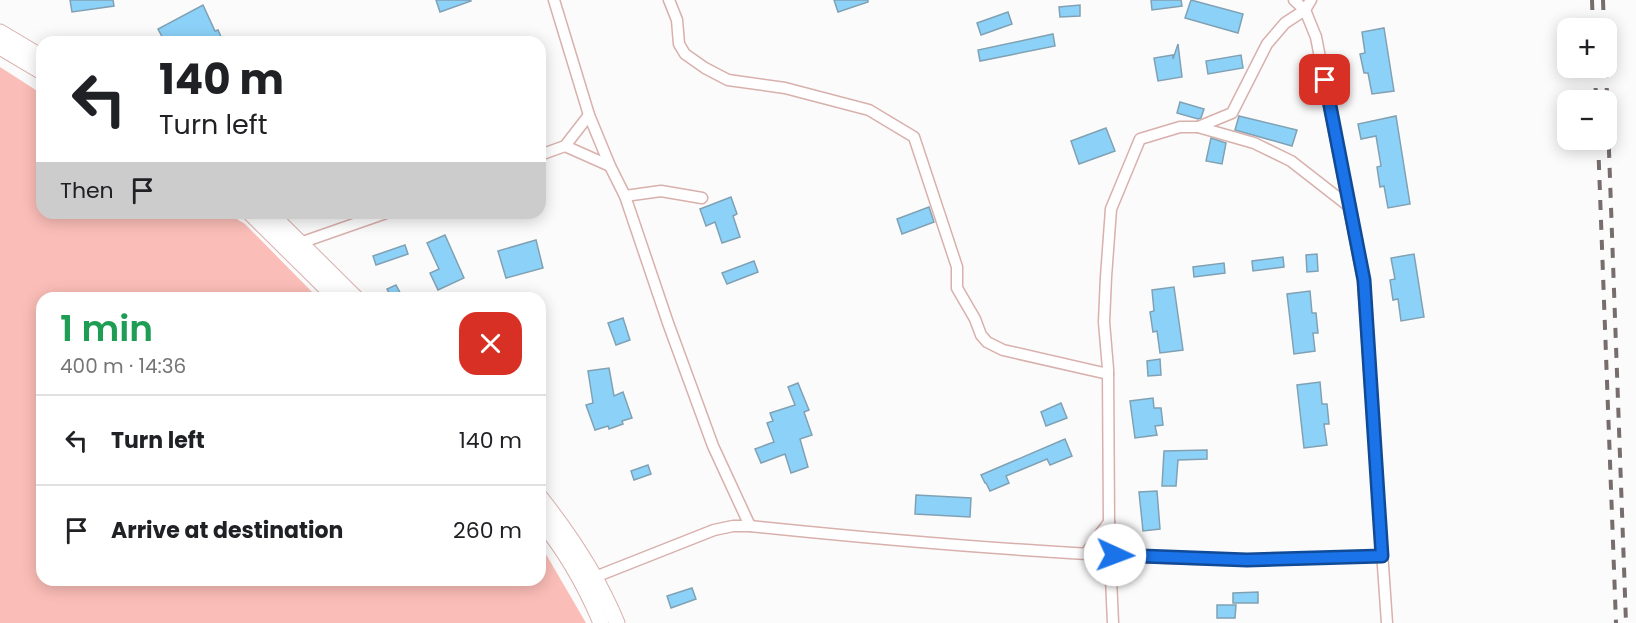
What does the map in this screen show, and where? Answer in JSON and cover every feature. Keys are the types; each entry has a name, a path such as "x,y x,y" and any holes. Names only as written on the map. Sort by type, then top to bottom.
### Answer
{"main road":[{"path":"0,32 36,53"},
{"path":"0,47 36,68"},
{"path":"256,219 330,292"},
{"path":"276,219 350,292"},
{"path":"546,504 595,577 617,623"},
{"path":"546,529 571,565 601,623"}],"street":[{"path":"554,0 589,115 625,196 713,446 750,526"},
{"path":"669,0 677,20 680,44 685,54 705,68 728,80 785,88 869,110 914,137 957,267 957,288 975,319 981,335 987,342 1003,350 1108,374"},
{"path":"1294,0 1308,5"},
{"path":"1198,127 1232,113 1268,44 1285,23 1308,5"},
{"path":"1308,5 1364,280 1387,623"},
{"path":"546,153 565,146 589,115"},
{"path":"1113,623 1113,555 1109,522 1108,374 1104,322 1111,209 1140,140 1180,127 1198,127 1254,143 1291,161 1350,207"},
{"path":"565,146 610,166"},
{"path":"625,196 661,191 702,198"},
{"path":"300,243 369,219"},
{"path":"1086,553 1109,522"},
{"path":"595,577 714,530 733,526 883,540 1113,555 1247,560 1382,556"}],"shaded area":[{"path":"0,67 36,90 36,219 237,219 245,224 312,292 36,292 36,586 546,586 546,554 586,623 0,623"}],"building":[{"path":"70,0 113,0 114,6 72,12"},
{"path":"436,0 470,0 471,1 440,12"},
{"path":"834,0 868,0 868,2 838,12"},
{"path":"1151,0 1181,0 1182,6 1152,10"},
{"path":"1191,0 1243,14 1238,33 1185,18"},
{"path":"203,5 215,31 218,30 221,36 162,36 158,29"},
{"path":"1080,5 1080,16 1060,17 1059,7"},
{"path":"1008,12 1012,24 981,35 977,23"},
{"path":"1384,28 1394,91 1372,94 1368,73 1364,73 1360,54 1365,53 1362,32"},
{"path":"1053,34 1055,46 980,61 978,50"},
{"path":"1178,44 1182,77 1158,81 1154,58 1173,55 1173,59"},
{"path":"1241,55 1243,68 1208,74 1206,61"},
{"path":"1180,102 1204,109 1201,118 1177,113"},
{"path":"1239,116 1297,130 1292,146 1235,130"},
{"path":"1396,116 1410,204 1388,208 1384,186 1380,187 1377,167 1381,166 1376,136 1361,139 1358,124"},
{"path":"1106,128 1115,151 1079,164 1071,141"},
{"path":"1211,138 1226,143 1222,164 1206,161"},
{"path":"731,197 737,214 733,216 740,237 722,243 715,222 706,226 700,209"},
{"path":"929,207 934,222 902,234 897,219"},
{"path":"445,235 464,278 438,290 430,273 439,269 427,243"},
{"path":"536,240 543,268 506,278 498,251"},
{"path":"405,245 408,254 376,265 373,256"},
{"path":"1317,254 1318,271 1307,272 1306,255"},
{"path":"1414,254 1424,317 1401,321 1398,299 1393,300 1390,280 1395,279 1391,258"},
{"path":"1283,257 1284,267 1253,271 1252,261"},
{"path":"754,261 758,272 727,284 722,273"},
{"path":"1224,263 1225,273 1194,277 1193,267"},
{"path":"396,285 400,292 389,292 387,289"},
{"path":"1174,287 1183,350 1160,353 1157,331 1153,332 1150,312 1154,311 1152,290"},
{"path":"1310,291 1312,313 1316,313 1318,333 1313,333 1315,351 1294,354 1287,294"},
{"path":"623,318 630,340 616,345 608,323"},
{"path":"1160,359 1161,375 1148,376 1147,361"},
{"path":"609,368 614,396 623,392 632,418 609,429 608,426 595,430 586,405 593,403 588,371"},
{"path":"1320,382 1322,404 1327,404 1329,424 1324,424 1327,445 1304,448 1297,385"},
{"path":"798,383 809,410 804,412 812,435 800,439 808,467 791,473 785,454 761,463 755,449 774,442 767,423 773,421 770,413 795,405 788,387"},
{"path":"1153,398 1154,408 1161,408 1163,425 1155,426 1157,435 1135,438 1130,401"},
{"path":"1061,403 1067,418 1046,426 1041,412"},
{"path":"1065,439 1072,456 1050,465 1047,459 1006,476 1009,483 990,491 981,475"},
{"path":"1207,450 1207,459 1178,460 1176,486 1162,486 1164,451"},
{"path":"648,465 651,474 634,480 631,471"},
{"path":"1157,491 1160,529 1143,531 1139,492"},
{"path":"916,495 971,498 970,517 915,514"},
{"path":"692,588 696,599 671,608 667,596"},
{"path":"1258,592 1258,603 1233,603 1233,593"},
{"path":"1217,605 1236,605 1235,618 1217,618"}],"railway":[{"path":"1592,0 1593,18"},
{"path":"1603,0 1604,18"},
{"path":"1595,78 1596,90"},
{"path":"1606,78 1626,623"},
{"path":"1598,150 1616,623"}],"route":[{"path":"1115,555 1247,560 1382,556 1364,280 1325,80"}]}
